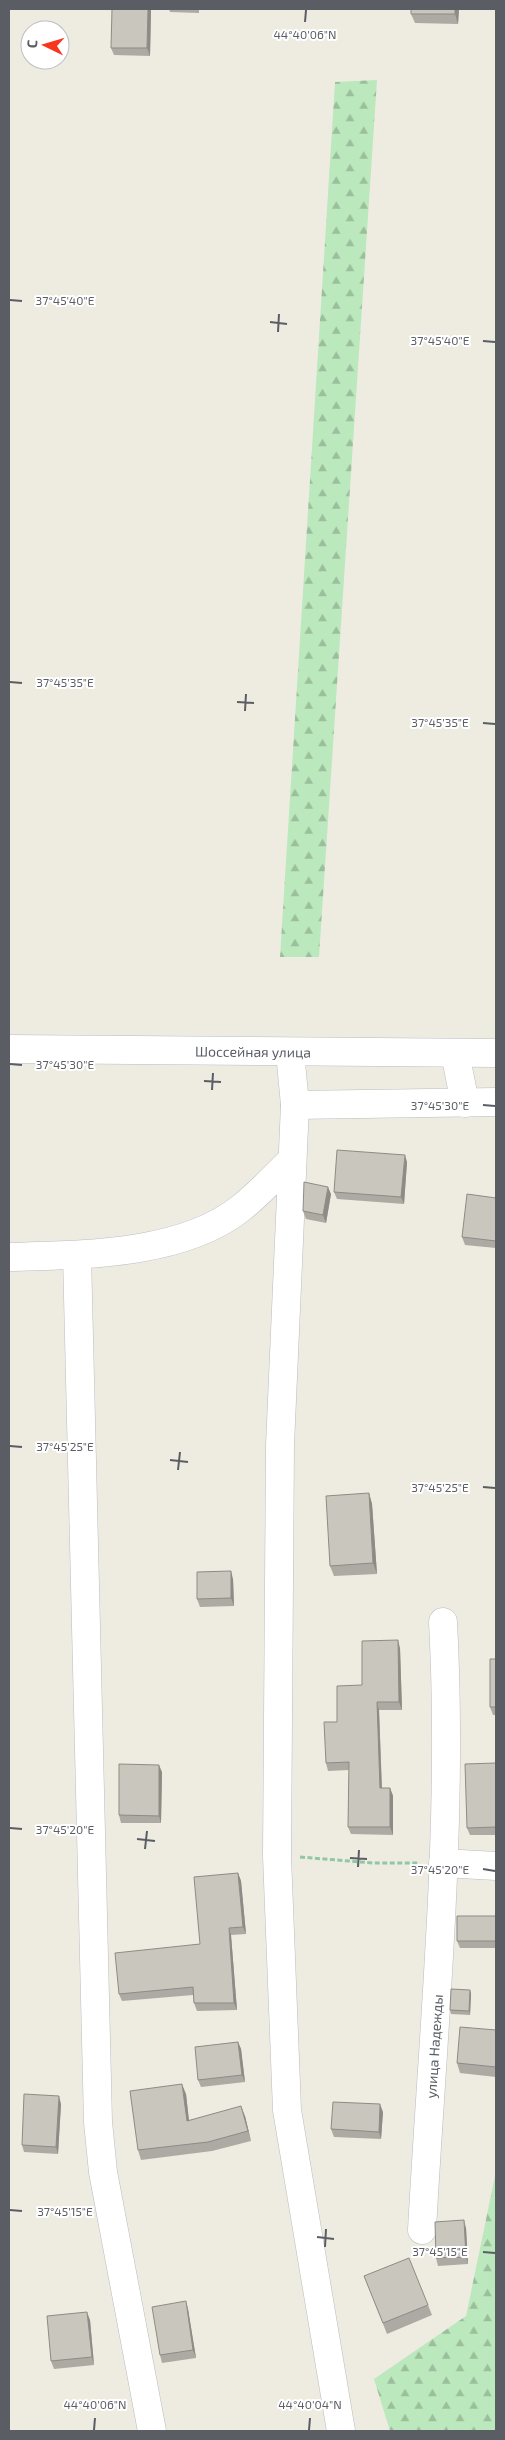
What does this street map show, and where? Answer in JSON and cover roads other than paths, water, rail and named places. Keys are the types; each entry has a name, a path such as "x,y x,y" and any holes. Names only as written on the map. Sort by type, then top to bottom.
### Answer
{"street":[{"name":"Шоссейная улица","path":"9,1048 496,1053"},
{"path":"290,1052 295,1105 280,1445 277,1856 287,2110 341,2431"},
{"path":"455,1052 465,1103"},
{"path":"295,1105 496,1102"},
{"path":"9,1257 76,1255 176,1241 209,1228 241,1208 292,1160"},
{"path":"76,1255 98,2122 103,2172 152,2431"},
{"name":"улица Надежды","path":"422,2230 443,1863 446,1674 443,1622"},
{"path":"443,1863 496,1866"}]}
